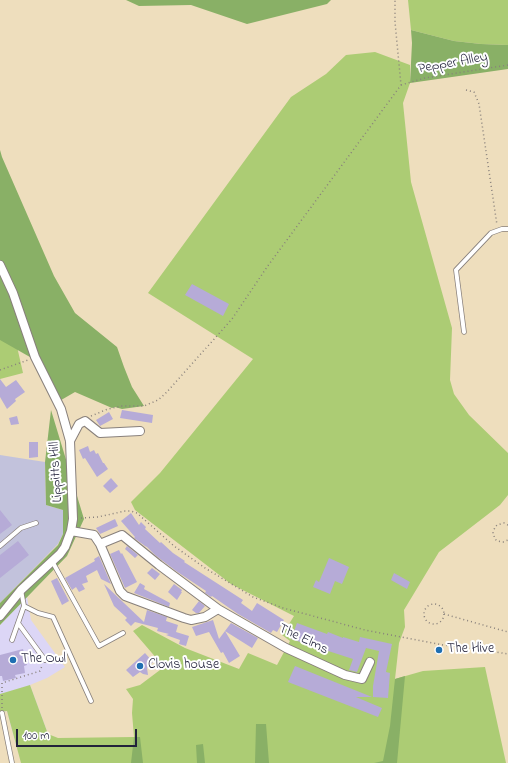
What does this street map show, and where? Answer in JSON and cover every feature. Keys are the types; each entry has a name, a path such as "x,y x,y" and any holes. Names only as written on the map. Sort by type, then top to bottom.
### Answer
{"street":[{"name":"Lippitts Hill","path":"0,265 35,357 61,409 70,441 73,519 71,531 65,547 60,554 21,590 0,616"},
{"path":"70,441 79,424 85,421 100,433 140,431"},
{"path":"71,531 94,535 100,544 120,591 125,596 191,620 205,617 218,608"},
{"name":"The Elms","path":"100,544 122,535 159,565 218,608 286,648 345,675 362,679 370,662"}],"lane":[{"path":"464,332 456,270 491,233 497,230 508,229"},
{"path":"0,546 21,528 36,523"},
{"path":"52,561 99,646 123,633"},
{"path":"12,640 24,606 21,590"},
{"path":"24,606 38,613 53,617 91,701"},
{"path":"18,623 45,660"},
{"path":"2,713 12,763"}],"path":[{"path":"85,421 108,409 122,406 144,406 158,400 232,318 266,267 402,85 395,22 395,0"},
{"name":"Pepper Alley","path":"402,85 425,78 508,65"},
{"path":"466,90 474,92 479,104 497,230"},
{"path":"0,370 35,357"},
{"path":"73,519 98,517 131,511 137,513 174,546 205,568 253,597 275,605 365,630 442,646 478,648 508,654"},
{"path":"508,525 504,523 497,525 492,533 497,541 503,542 508,540"},
{"path":"432,604 441,607 444,614 441,621 435,623 429,622 425,617 427,607 432,604"},
{"path":"444,614 508,632"},
{"path":"2,713 2,683 40,671 45,660"}],"shaded area":[{"path":"0,455 45,462 46,505 63,510 63,534 58,544 0,603"},
{"path":"27,597 31,620 65,667 47,678 30,685 48,734 16,745 7,711 0,712 0,625"}],"green space":[{"path":"126,0 331,0 327,4 247,24 191,5 139,6"},
{"path":"408,0 508,0 508,45 454,41 411,30"},
{"path":"411,30 454,41 508,45 508,69 410,83 412,43"},
{"path":"375,52 410,65 410,83 403,103 411,182 452,328 450,380 454,394 469,415 508,453 508,495 500,505 439,552 404,610 405,627 399,643 395,679 423,671 485,667 506,763 21,763 7,711 0,712 0,694 30,685 48,734 58,738 134,737 132,713 133,699 126,689 140,685 164,667 133,631 142,625 185,648 239,669 248,653 277,665 290,641 282,635 294,616 231,584 135,510 131,502 160,473 253,359 148,293 291,97 326,74 346,55"},
{"path":"0,150 54,276 75,313 117,347 132,387 144,406 122,409 115,407 112,408 75,392 56,403 46,386 44,365 0,340"},
{"path":"0,282 6,298 23,373 0,379"},
{"path":"51,410 84,519 67,556 0,625 0,603 58,545 63,534 63,510 46,505 45,462"},
{"path":"405,676 397,763 374,763 383,761 390,726 395,679"},
{"path":"256,724 266,724 269,763 255,763"},
{"path":"134,737 140,737 143,763 131,763"},
{"path":"203,744 205,763 197,763 196,745"}],"building":[{"path":"192,284 229,304 223,316 185,295"},
{"path":"0,379 6,387 16,380 25,392 15,399 16,401 7,409 0,397"},
{"path":"122,410 153,415 152,423 120,418"},
{"path":"109,412 113,419 100,426 96,420"},
{"path":"17,416 19,424 11,425 9,418"},
{"path":"29,442 38,442 38,457 29,458"},
{"path":"88,446 90,452 94,450 96,454 98,453 108,469 97,477 85,458 83,459 79,450"},
{"path":"111,478 118,486 110,493 103,486"},
{"path":"0,510 12,525 0,534"},
{"path":"131,513 139,525 141,522 146,527 145,529 160,543 161,542 185,561 184,562 243,600 241,603 252,611 257,603 284,620 277,632 273,630 271,633 238,614 212,596 211,597 205,593 206,591 176,571 134,538 135,537 121,521"},
{"path":"115,519 118,526 100,534 96,528"},
{"path":"18,541 29,555 0,578 0,555"},
{"path":"127,546 138,555 135,558 125,549"},
{"path":"119,550 137,582 125,588 110,554"},
{"path":"99,556 111,584 101,579 97,570 86,576 88,582 82,584 85,589 79,592 76,587 72,590 65,578 95,561 94,559"},
{"path":"329,558 349,567 342,584 335,581 330,594 313,587 316,580 319,582"},
{"path":"152,568 160,574 155,580 147,573"},
{"path":"394,573 410,582 407,589 391,580"},
{"path":"57,578 69,601 62,605 51,581"},
{"path":"140,583 145,586 144,589 170,603 169,607 134,593"},
{"path":"104,584 144,622 147,610 167,617 166,621 178,625 176,632 189,636 186,646 179,644 180,640 166,635 169,634 157,631 158,628 135,622 131,626 125,620 127,618 114,606"},
{"path":"174,584 182,590 177,600 168,592"},
{"path":"199,601 205,606 199,613 196,613 192,610"},
{"path":"213,620 219,639 225,631 240,656 229,663 223,652 221,653 209,632 196,636 192,627"},
{"path":"231,623 258,638 252,648 225,631"},
{"path":"297,623 327,634 328,632 359,642 360,637 392,644 386,672 390,673 388,698 373,697 373,686 379,651 366,648 357,672 349,670 353,659 291,639"},
{"name":"The Owl","path":"23,649 27,665 24,666 25,673 15,675 16,678 3,681 2,676 0,676 0,655"},
{"name":"Clovis house","path":"145,653 153,662 147,668 148,675 140,672 133,677 126,670"},
{"path":"295,666 372,697 356,697 382,708 378,717 288,682"}],"place":[{"name":"The Hive","path":"439,650"},
{"name":"The Owl","path":"13,660"},
{"name":"Clovis house","path":"140,666"}]}
